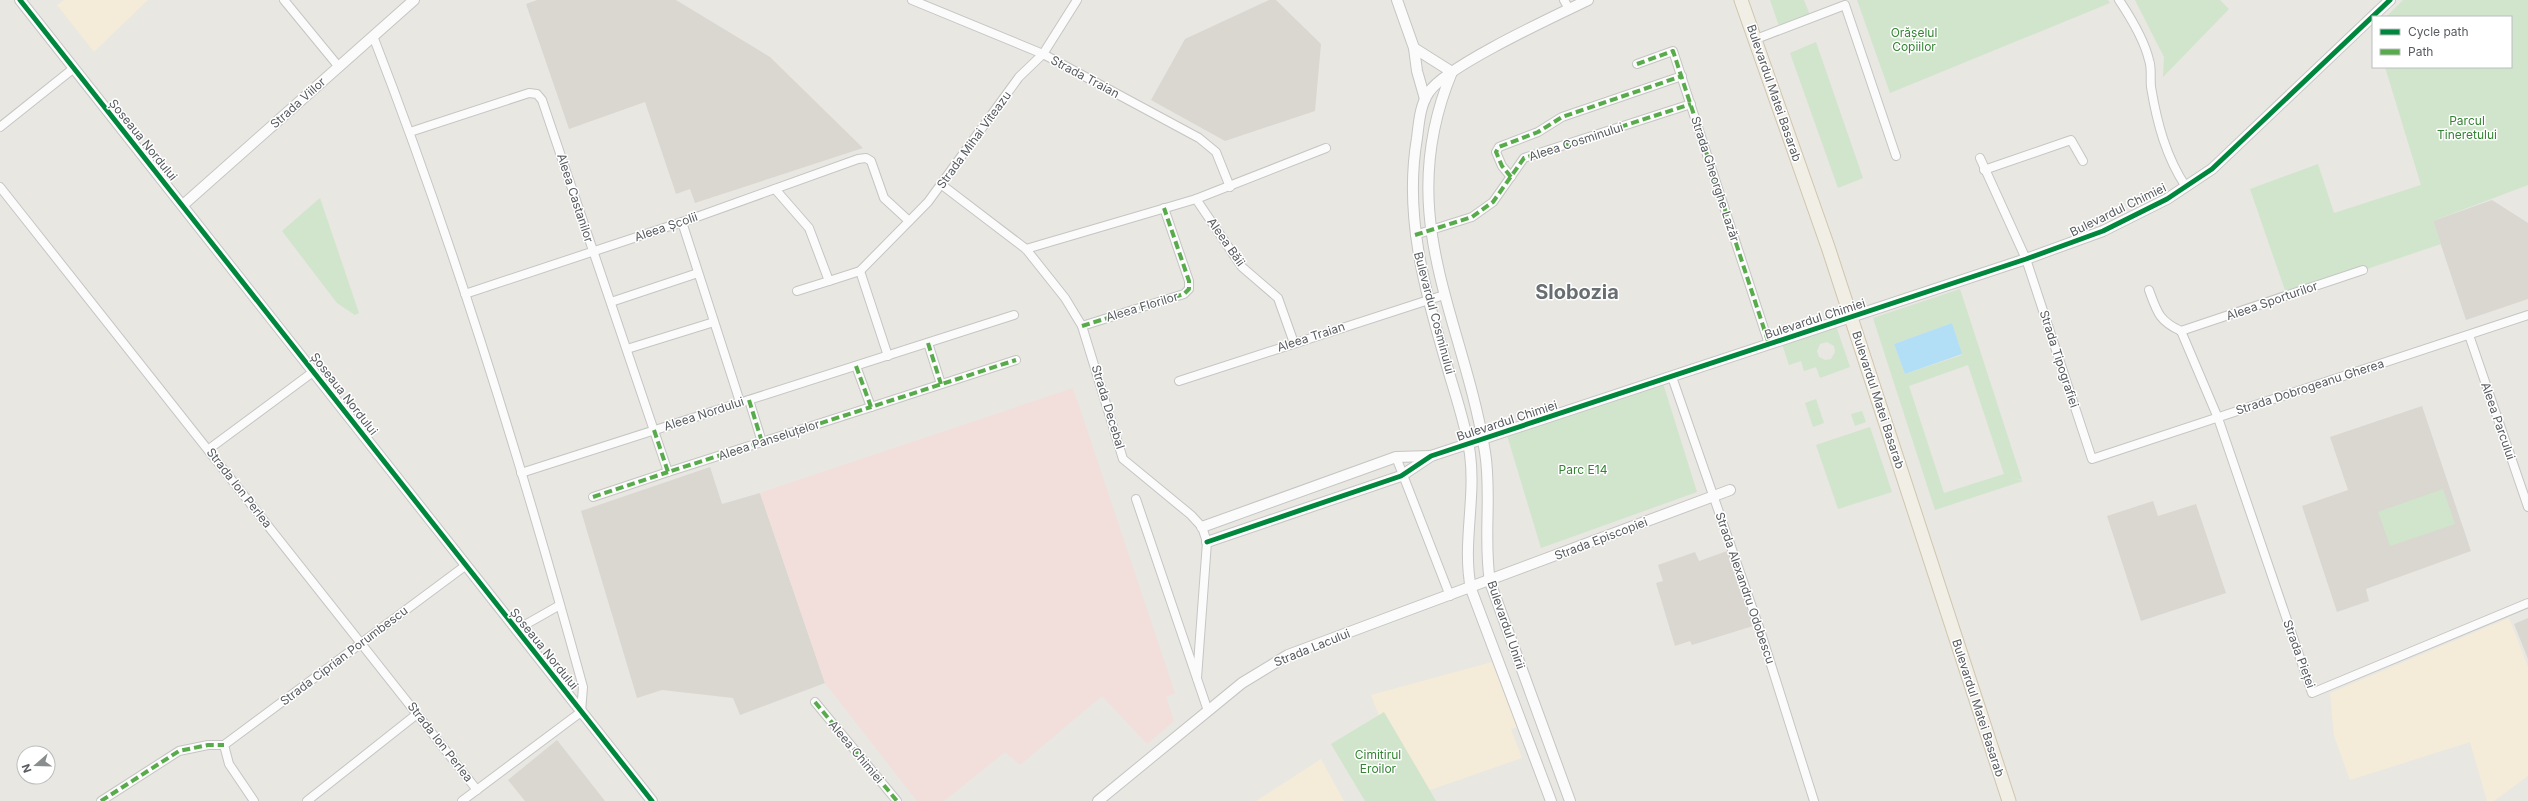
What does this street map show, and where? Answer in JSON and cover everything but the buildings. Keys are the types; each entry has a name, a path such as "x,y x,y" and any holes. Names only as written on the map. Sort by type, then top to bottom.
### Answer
{"main road":[{"name":"Bulevardul Matei Basarab","path":"1741,0 1756,39 1851,317 2009,801"}],"street":[{"name":"Șoseaua Nordului","path":"20,0 183,205 465,566 652,801"},
{"path":"284,0 339,66"},
{"name":"Strada Viilor","path":"183,205 414,0"},
{"name":"Strada Traian","path":"912,0 1043,54 1209,145 1221,162 1230,187"},
{"name":"Strada Mihai Viteazu","path":"860,271 942,185 1019,77 1043,54 1077,0"},
{"path":"1397,0 1414,48 1417,71 1425,99"},
{"name":"Bulevardul Cosminului","path":"1468,445 1428,299 1415,235 1413,172 1425,99 1437,82 1452,72 1567,5 1588,0"},
{"path":"2119,0 2132,20 2150,60 2151,85 2158,122 2176,173 2186,187"},
{"name":"Bulevardul Chimiei","path":"2373,16 2390,0"},
{"path":"1756,39 1845,3 1896,156"},
{"name":"Bulevardul Chimiei","path":"1202,527 1396,457 1432,456 1468,445 2026,259 2103,231 2186,187 2226,158 2372,17"},
{"path":"373,36 410,132 465,294 521,473 583,687 581,712 462,801"},
{"path":"1414,48 1452,72"},
{"name":"Strada Gheorghe Lazăr","path":"1637,64 1674,51 1769,344"},
{"path":"0,127 74,68"},
{"name":"Bulevardul Cosminului","path":"1452,72 1438,107 1429,154 1428,191 1430,230 1444,295 1483,440"},
{"path":"1511,177 1499,160 1496,152 1499,147 1538,132 1562,117 1682,76"},
{"name":"Aleea Castanilor","path":"410,132 529,93 537,94 542,100 572,183 593,252 654,430"},
{"name":"Aleea Cosminului","path":"1415,235 1472,217 1493,202 1524,158 1691,104"},
{"path":"1984,170 2071,140 2083,161"},
{"path":"1026,248 1196,199 1230,187 1326,148"},
{"name":"Aleea Școlii","path":"465,294 682,222 866,158 871,161 884,198 909,221"},
{"name":"Strada Tipografiei","path":"1980,158 1984,170 2026,259 2092,459"},
{"name":"Strada Decebal","path":"942,185 1026,248 1065,298 1082,326 1123,459 1145,475 1202,527 1207,542 1197,678"},
{"name":"Strada Ion Perlea","path":"0,187 209,449 477,790"},
{"path":"775,189 810,228 829,281"},
{"name":"Aleea Băii","path":"1196,199 1242,267 1278,298 1294,343"},
{"name":"Aleea Florilor","path":"1082,326 1184,294 1189,289 1189,281 1164,208"},
{"path":"682,222 714,322 762,442"},
{"name":"Aleea Sporturilor","path":"2180,331 2363,270"},
{"path":"797,291 860,271 888,356"},
{"path":"611,302 698,273"},
{"path":"2149,290 2159,316 2166,324 2180,331 2218,418"},
{"name":"Aleea Traian","path":"1179,381 1444,295"},
{"name":"Aleea Nordului","path":"521,473 1014,315"},
{"name":"Strada Dobrogeanu Gherea","path":"2092,459 2528,315"},
{"path":"627,349 714,322"},
{"name":"Aleea Parcului","path":"2469,335 2528,507"},
{"path":"928,343 941,384"},
{"name":"Aleea Panseluțelor","path":"593,497 1016,360"},
{"path":"856,366 871,407"},
{"path":"209,449 313,372"},
{"name":"Strada Alexandru Odobescu","path":"1672,377 1761,632 1814,801"},
{"name":"Strada Pieței","path":"2218,418 2312,693 2528,603"},
{"path":"654,430 668,472"},
{"name":"Bulevardul Unirii","path":"1483,440 1486,461 1486,550 1490,582 1570,801"},
{"name":"Bulevardul Unirii","path":"1468,445 1471,465 1467,561 1471,589 1551,801"},
{"name":"Bulevardul Chimiei","path":"1207,542 1401,476 1432,456"},
{"path":"1396,457 1401,476 1450,596"},
{"name":"Strada Episcopiei","path":"1471,589 1730,490"},
{"name":"Strada Decebal","path":"1136,499 1208,711"},
{"name":"Strada Ciprian Porumbescu","path":"224,745 465,566"},
{"name":"Strada Lacului","path":"1098,801 1242,683 1288,655 1471,589"},
{"path":"516,630 560,605"},
{"name":"Aleea Chimiei","path":"815,702 897,801"},
{"path":"307,801 417,714"},
{"path":"101,801 179,750 208,745 224,745 229,764 254,801"}],"shaded area":[{"path":"64,0 148,0 94,52 57,5"},
{"path":"537,0 676,0 770,57 863,148 695,203 690,189 676,194 645,102 569,129 526,4"},
{"path":"1269,0 1276,0 1321,44 1315,111 1225,141 1151,100 1185,39"},
{"path":"2492,200 2528,223 2528,299 2466,320 2433,221"},
{"path":"1073,388 1175,693 1166,697 1174,721 1147,744 1102,696 1020,765 1005,752 944,801 917,801 825,683 760,493"},
{"path":"2422,406 2471,551 2366,589 2369,601 2337,612 2302,506 2348,490 2330,437"},
{"path":"710,467 722,504 760,493 825,683 740,715 733,698 662,690 637,698 581,511"},
{"path":"2153,501 2158,516 2196,504 2226,593 2141,621 2107,516"},
{"path":"1727,551 1753,626 1692,645 1690,641 1675,646 1656,583 1663,581 1658,565 1695,552 1699,561"},
{"path":"2509,618 2528,667 2528,776 2494,801 2487,801 2470,742 2350,780 2334,736 2330,693"},
{"path":"2528,618 2528,659 2514,624"},
{"path":"1492,662 1518,727 1511,729 1522,758 1430,790 1384,713 1379,716 1371,695"},
{"path":"557,740 605,801 525,801 508,780"},
{"path":"1321,759 1344,801 1256,801"}],"green space":[{"path":"1770,0 1804,0 1811,18 1780,29"},
{"name":"Orășelul Copiilor","path":"1857,0 2108,0 2110,3 1890,93"},
{"path":"2135,0 2220,0 2229,9 2163,77 2164,57"},
{"name":"Parcul Tineretului","path":"2403,0 2528,0 2528,185 2433,221 2441,244 2287,296 2250,189 2318,164 2334,213 2421,185 2385,68 2512,68 2512,16 2387,16"},
{"path":"1816,42 1863,178 1838,188 1790,53"},
{"path":"320,198 359,313 355,315 337,303 282,231"},
{"path":"1960,289 2022,480 2011,477 2023,481 1935,510 1873,318","holes":["1952,323 1962,355 1905,374 1894,344","1968,365 2004,474 1944,493 1909,386"]},
{"path":"1835,323 1850,367 1820,378 1816,367 1804,371 1801,361 1789,365 1781,341","holes":["1827,342 1834,346 1835,352 1831,359 1825,360 1819,357 1817,351 1820,344"]},
{"name":"Parc E14","path":"1662,380 1697,492 1541,548 1506,432"},
{"path":"1816,399 1824,423 1813,427 1805,403"},
{"path":"1862,411 1866,422 1855,426 1851,414"},
{"path":"1870,427 1892,492 1838,509 1816,445"},
{"path":"2443,489 2455,524 2390,546 2378,512"},
{"name":"Cimitirul Eroilor","path":"1384,712 1436,801 1365,801 1331,744"}],"water":[{"path":"1952,323 1962,354 1905,374 1894,344"}],"marked path":[{"path":"1637,64 1673,51 1769,344"},
{"path":"1511,177 1502,166 1496,152 1499,147 1538,132 1562,117 1682,76"},
{"path":"1415,235 1472,217 1493,202 1524,158 1691,104"},
{"path":"1082,326 1184,294 1189,289 1189,281 1164,208"},
{"path":"928,343 941,384"},
{"path":"856,366 871,407 1016,360"},
{"path":"749,400 762,442"},
{"path":"654,430 668,472 871,407"},
{"path":"593,497 668,472"},
{"path":"815,702 897,801"},
{"path":"101,801 179,751 208,745 224,745"}],"cycle path":[{"path":"20,0 652,801"},
{"path":"2373,16 2390,0"},
{"path":"1207,542 1401,476 1431,456 2026,259 2103,231 2167,199 2212,169 2372,17"}],"district":[{"name":"Slobozia","path":"1577,292"}]}
